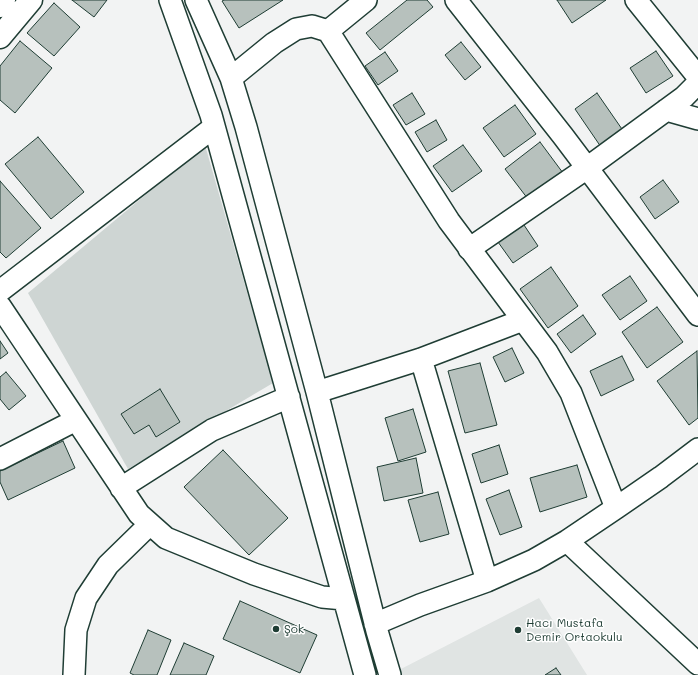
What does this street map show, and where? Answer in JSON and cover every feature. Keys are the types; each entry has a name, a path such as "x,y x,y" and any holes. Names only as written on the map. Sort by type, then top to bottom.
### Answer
{"main road":[{"path":"0,6 4,0"},
{"path":"0,36 31,0"}],"street":[{"path":"170,0 214,127 344,598 359,671"},
{"path":"197,0 231,78 317,392 375,624 390,675"},
{"path":"328,31 366,0"},
{"path":"456,0 587,168 698,315"},
{"path":"636,0 698,77"},
{"path":"231,78 274,43 296,29 312,26 328,31 449,221 547,352 571,393 616,508"},
{"path":"470,249 587,168 684,97 698,84"},
{"path":"666,110 698,119"},
{"path":"0,291 214,127"},
{"path":"0,306 139,514 166,538 254,574 322,597 344,598"},
{"path":"317,392 422,359 523,320"},
{"path":"422,359 487,581"},
{"path":"121,488 212,430 289,397"},
{"path":"0,459 76,420"},
{"path":"375,624 420,605 487,581 534,560 567,541 616,508 698,449"},
{"path":"74,675 76,630 86,598 108,564 150,524"},
{"path":"567,541 698,664"}],"shaded area":[{"path":"205,145 273,383 128,469 28,293"},
{"name":"Hacı Mustafa Demir Ortaokulu","path":"539,598 587,675 400,675 399,670"}],"building":[{"path":"72,0 107,0 94,17"},
{"path":"283,0 239,28 222,1"},
{"path":"407,0 427,0 433,7 380,50 366,33"},
{"path":"557,0 606,0 572,23"},
{"path":"54,3 80,27 54,56 27,33"},
{"path":"20,41 52,68 15,113 0,100 0,66"},
{"path":"461,42 481,67 465,80 445,55"},
{"path":"656,51 673,76 646,93 630,68"},
{"path":"385,52 398,71 378,85 365,66"},
{"path":"412,93 425,114 406,125 393,105"},
{"path":"597,93 624,132 601,147 575,109"},
{"path":"515,105 536,134 504,157 483,128"},
{"path":"436,120 447,140 427,152 415,132"},
{"path":"38,137 84,192 51,219 5,164"},
{"path":"540,142 563,173 528,199 505,169"},
{"path":"463,145 482,171 452,192 433,166"},
{"path":"663,180 679,202 655,219 640,197"},
{"path":"0,181 41,228 6,258 0,252"},
{"path":"524,225 538,246 513,263 498,242"},
{"path":"551,267 578,306 548,328 520,289"},
{"path":"630,276 647,301 620,320 602,295"},
{"path":"657,307 683,342 647,368 622,332"},
{"path":"583,315 596,334 571,353 557,334"},
{"path":"0,341 8,353 0,359"},
{"path":"512,348 524,373 505,382 493,357"},
{"path":"697,351 698,418 689,425 657,381"},
{"path":"622,356 634,380 601,396 590,371"},
{"path":"480,363 497,425 465,433 448,371"},
{"path":"6,372 26,396 9,410 0,399 0,377"},
{"path":"160,389 180,422 156,437 149,425 134,434 121,414"},
{"path":"413,409 426,452 398,461 385,418"},
{"path":"63,441 75,468 8,500 0,482 0,471"},
{"path":"499,445 508,474 481,483 472,454"},
{"path":"223,450 288,518 249,555 184,487"},
{"path":"416,458 423,493 384,501 377,467"},
{"path":"577,465 587,497 540,512 530,478"},
{"path":"509,490 522,527 500,535 486,499"},
{"path":"438,492 449,534 420,542 408,500"},
{"path":"240,601 317,635 300,673 223,639"},
{"path":"148,630 171,640 157,675 134,675 130,673"},
{"path":"184,643 214,656 206,675 170,675"},
{"path":"556,668 561,675 545,675"}],"place":[{"name":"Şok","path":"276,629"},
{"name":"Hacı Mustafa Demir Ortaokulu","path":"518,630"}]}
